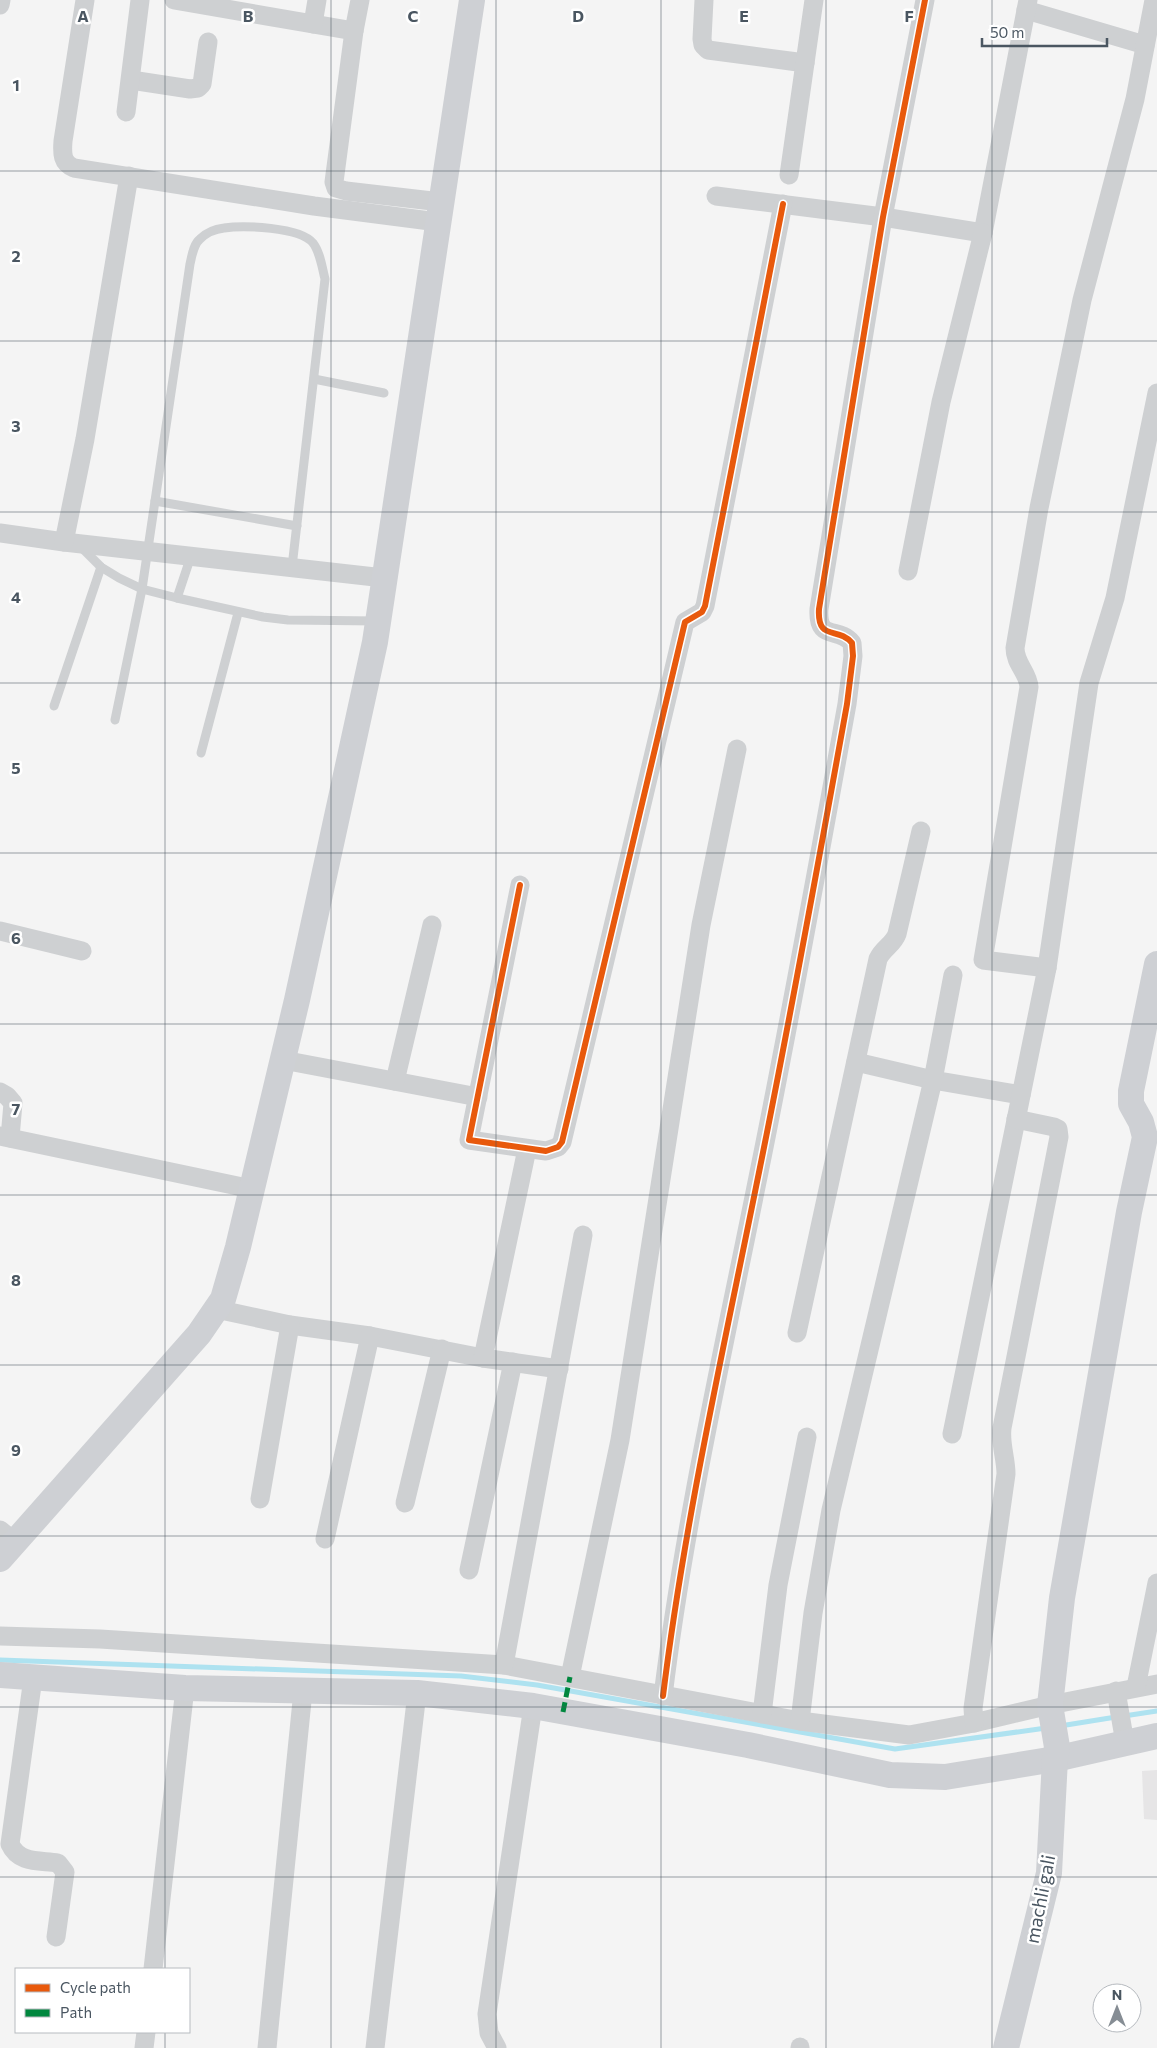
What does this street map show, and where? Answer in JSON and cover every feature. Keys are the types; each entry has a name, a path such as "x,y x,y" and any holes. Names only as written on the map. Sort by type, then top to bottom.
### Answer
{"street":[{"path":"0,5 1,0"},
{"path":"86,0 63,141 62,157 68,165 74,168 314,206 440,212"},
{"path":"126,112 140,0"},
{"path":"174,0 354,31"},
{"path":"313,24 317,0"},
{"path":"360,0 354,31 334,182 336,188 440,212"},
{"path":"5,1544 199,1334 223,1299 252,1189 304,971 378,621 472,0"},
{"path":"704,0 702,39 703,45 708,50 805,64"},
{"path":"789,175 814,0"},
{"path":"663,1696 674,1607 716,1382 790,1020 846,704 853,656 852,643 845,637 828,632 822,628 818,617 883,218 925,0"},
{"path":"1047,968 983,960 1029,687 1027,679 1017,663 1014,648 1039,508 1082,300 1135,99 1154,0"},
{"path":"908,571 941,402 984,233 1027,5 1145,45"},
{"path":"131,80 190,89 198,88 202,84 208,42"},
{"path":"70,543 86,429 130,176"},
{"path":"716,196 984,233"},
{"path":"520,885 469,1140 527,1149 554,1150 562,1142 685,622 702,612 705,606 783,204"},
{"path":"952,1434 1047,968 1089,683 1115,598 1157,393"},
{"path":"0,533 70,543 384,578"},
{"path":"570,1677 620,1440 701,925 737,749"},
{"path":"797,1333 878,959 882,952 894,942 898,934 920,831"},
{"path":"395,1081 432,925"},
{"path":"0,931 82,951"},
{"name":"machli gali","path":"1006,2048 1049,1873 1056,1753 1051,1711 1062,1598 1129,1212 1145,1136 1141,1122 1131,1104 1131,1091 1157,964"},
{"path":"800,1721 814,1612 831,1510 933,1080 953,975"},
{"path":"283,1060 478,1097"},
{"path":"856,1062 933,1080 1021,1095"},
{"path":"0,1092 13,1103 5,1137 252,1189"},
{"path":"974,1724 973,1708 1006,1474 1001,1443 1002,1428 1059,1136 1058,1129 1054,1127 1016,1119"},
{"path":"483,1358 527,1149"},
{"path":"504,1665 583,1235"},
{"path":"216,1309 290,1325 370,1336 483,1358 559,1369"},
{"path":"260,1499 290,1325"},
{"path":"325,1539 370,1336"},
{"path":"405,1503 442,1349"},
{"path":"469,1570 513,1362"},
{"path":"762,1714 778,1585 807,1437"},
{"path":"1136,1687 1157,1582"},
{"path":"0,1636 100,1639 504,1665 800,1721 910,1734 1051,1711 1116,1696 1136,1687 1157,1684"},
{"path":"0,1675 185,1688 417,1693 533,1706 748,1745 890,1775 945,1777 1124,1737 1157,1736"},
{"path":"33,1678 10,1844 13,1852 23,1859 58,1863 66,1872 56,1937"},
{"path":"153,1968 185,1688"},
{"path":"267,2048 304,1691"},
{"path":"375,2048 417,1693"},
{"path":"1116,1696 1124,1737"},
{"path":"498,2048 489,2034 487,2014 533,1706"},
{"path":"144,2048 146,2033"}],"lane":[{"path":"115,720 142,589 190,264 194,248 199,240 209,232 223,228 288,231 306,237 313,243 322,263 325,279 292,567"},
{"path":"314,379 384,393"},
{"path":"155,501 297,526"},
{"path":"70,543 101,567 142,589 177,598 238,613 288,620 378,621"},
{"path":"177,598 191,556"},
{"path":"54,706 101,567"},
{"path":"201,754 238,613"}],"shaded area":[{"path":"1157,1770 1157,1820 1144,1819 1142,1771"}],"waterway":[{"path":"0,1660 461,1676 537,1685 895,1749 1046,1728"},
{"path":"1124,1716 1157,1711"},
{"path":"1060,1726 1116,1717"}],"marked path":[{"path":"563,1712 570,1677"}],"cycle path":[{"path":"663,1696 693,1504 780,1066 847,704 853,656 852,643 841,635 825,630 821,626 819,609 883,217 925,0"},
{"path":"520,885 469,1140 546,1151 558,1147 562,1142 685,622 702,612 705,606 783,204"}]}
